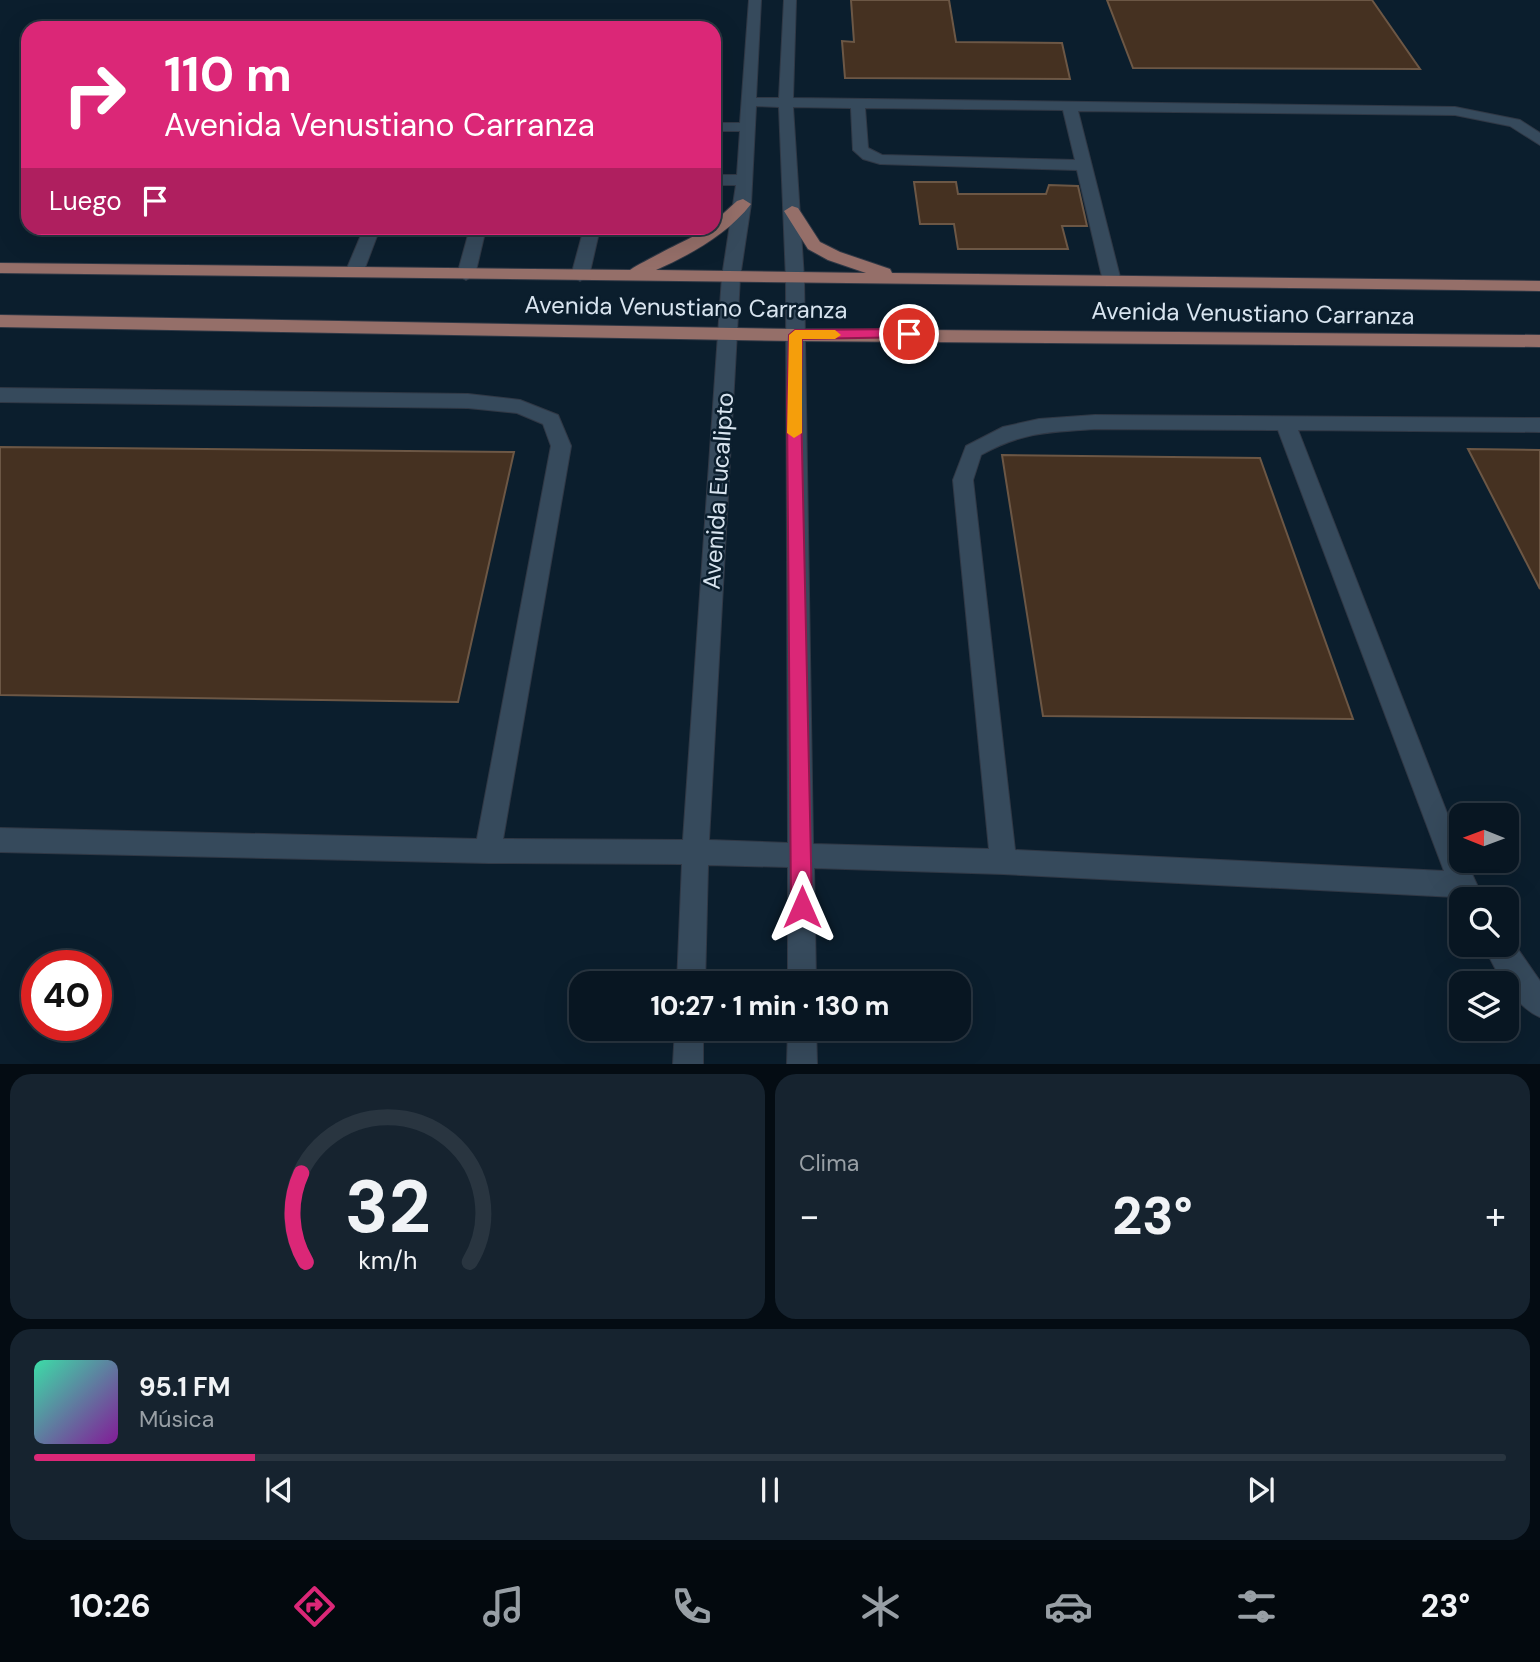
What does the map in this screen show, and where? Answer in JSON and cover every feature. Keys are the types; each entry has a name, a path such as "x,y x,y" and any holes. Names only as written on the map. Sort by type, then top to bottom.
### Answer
{"main road":[{"path":"721,227 743,204"},
{"path":"792,211 814,245 846,260 906,280"},
{"path":"625,276 695,246 711,235"},
{"name":"Avenida Venustiano Carranza","path":"0,268 1540,286"},
{"name":"Avenida Venustiano Carranza","path":"0,321 795,335 1540,341"}],"street":[{"name":"Avenida Eucalipto","path":"691,971 695,852 727,333 731,277 743,204 755,0"},
{"path":"790,0 786,104 794,279 802,971"},
{"path":"749,102 1455,111 1514,122 1540,140"},
{"path":"858,105 861,150 878,159 894,162 1084,165"},
{"path":"1070,108 1112,281"},
{"path":"721,127 748,127"},
{"path":"721,180 745,180"},
{"path":"354,273 369,235"},
{"path":"466,275 476,235"},
{"path":"580,276 590,235"},
{"path":"0,395 468,401 520,407 551,420 561,446 488,851"},
{"path":"1003,862 963,480 973,451 1003,434 1039,426 1095,422 1540,425"},
{"path":"1286,425 1464,887"},
{"path":"0,840 488,851 695,852 1003,862 1449,891"},
{"path":"1505,957 1518,978 1540,1003"},
{"path":"688,1063 689,1041"},
{"path":"802,1041 802,1063"}],"building":[{"path":"851,0 949,0 956,42 1062,43 1070,79 845,78 842,41 854,42"},
{"path":"1107,0 1372,0 1420,69 1133,68"},
{"path":"914,182 956,182 958,194 1046,194 1049,185 1078,186 1087,226 1062,226 1068,249 958,249 954,224 920,224"},
{"path":"0,447 514,452 458,702 0,695"},
{"path":"1468,449 1540,450 1540,589"},
{"path":"1002,455 1260,458 1353,719 1043,716"}],"slow traffic":[{"path":"794,433 795,335 835,335"}],"route":[{"path":"802,907 795,335 909,334"}]}
